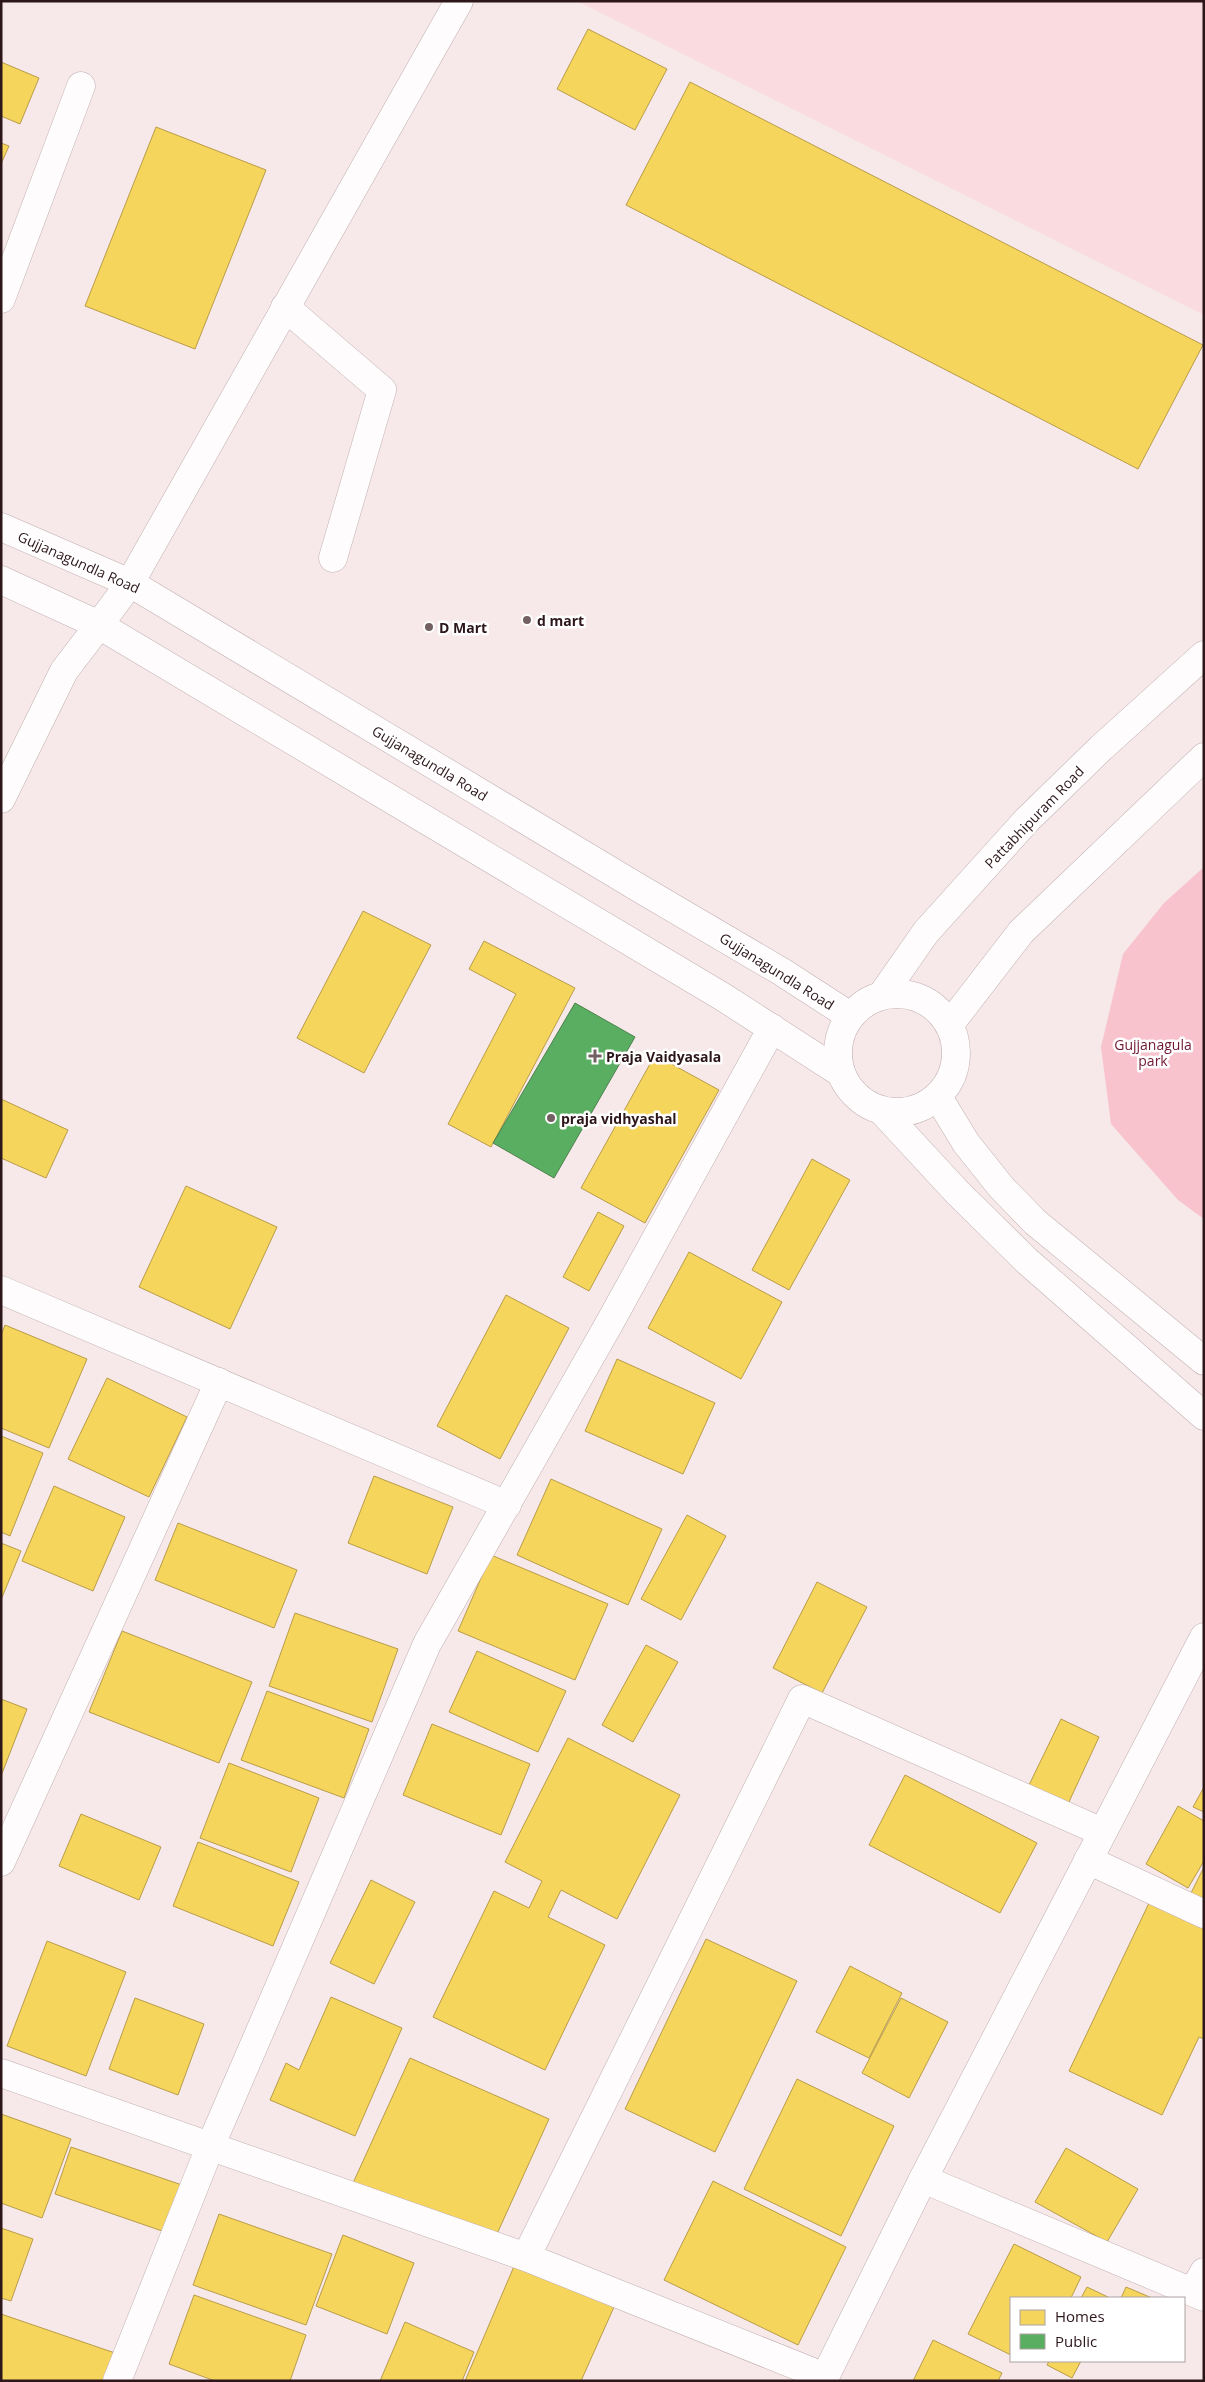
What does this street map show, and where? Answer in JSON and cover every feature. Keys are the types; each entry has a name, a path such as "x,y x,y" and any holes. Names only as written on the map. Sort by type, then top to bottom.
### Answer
{"street":[{"path":"1,798 64,671 130,582 459,1"},
{"path":"1,299 81,86"},
{"path":"285,307 382,390 333,558"},
{"name":"Gujjanagundla Road","path":"1,527 130,582 638,888 782,972 850,1016"},
{"path":"1,580 99,625 772,1028 840,1072"},
{"name":"Pattabhipuram Road","path":"882,995 926,932 1027,820 1102,748 1204,655"},
{"path":"950,1024 1021,932 1204,757"},
{"path":"902,994 921,998 938,1008 950,1024 956,1042 957,1062 950,1081 938,1097 921,1108 902,1112 882,1111 864,1103 854,1094 840,1072 837,1053 840,1034 850,1016 864,1003 882,995 902,994"},
{"path":"116,2381 210,2147 427,1644 609,1324 772,1028"},
{"path":"938,1097 966,1143 1001,1188 1035,1222 1204,1361"},
{"path":"882,1111 957,1192 1027,1261 1145,1367 1204,1416"},
{"path":"1,1290 507,1505"},
{"path":"1,1862 219,1382"},
{"path":"1,2073 526,2257 824,2379 923,2179 1204,1637"},
{"path":"526,2257 802,1698 1102,1832"},
{"path":"1088,1860 1204,1914"},
{"path":"923,2179 1200,2287"}],"shaded area":[{"path":"577,1 1204,1 1204,315"}],"green space":[{"name":"Gujjanagula park","path":"1204,867 1204,1219 1178,1200 1111,1124 1101,1047 1123,954 1164,903"}],"building: Homes":[{"path":"588,29 667,69 635,130 557,89"},
{"path":"1,62 39,78 20,124 1,116"},
{"path":"690,82 1203,345 1138,469 626,205"},
{"path":"156,127 266,170 195,349 85,306"},
{"path":"1,143 9,146 1,164"},
{"path":"363,911 431,945 364,1073 297,1038"},
{"path":"484,941 575,988 491,1147 448,1124 516,994 469,969"},
{"path":"655,1055 719,1090 645,1223 581,1188"},
{"path":"1,1099 68,1130 46,1178 1,1158"},
{"path":"812,1159 850,1180 789,1290 752,1270"},
{"path":"186,1186 277,1227 230,1329 139,1287"},
{"path":"598,1212 624,1226 589,1291 563,1277"},
{"path":"689,1252 782,1302 741,1379 648,1328"},
{"path":"506,1295 569,1328 500,1459 437,1426"},
{"path":"5,1325 87,1359 49,1448 1,1428 1,1335"},
{"path":"617,1359 715,1403 683,1474 585,1431"},
{"path":"107,1378 187,1417 149,1497 68,1459"},
{"path":"1,1436 43,1453 10,1536 1,1532"},
{"path":"374,1476 453,1507 427,1574 348,1543"},
{"path":"551,1479 662,1529 628,1605 517,1555"},
{"path":"54,1486 125,1517 93,1591 22,1561"},
{"path":"687,1515 726,1536 681,1620 641,1599"},
{"path":"178,1523 297,1570 274,1628 155,1580"},
{"path":"1,1543 21,1551 1,1600"},
{"path":"491,1555 608,1604 575,1680 458,1631"},
{"path":"817,1582 867,1607 822,1693 773,1668"},
{"path":"295,1613 398,1649 372,1722 269,1686"},
{"path":"122,1631 252,1682 219,1763 89,1712"},
{"path":"646,1645 678,1662 633,1742 602,1725"},
{"path":"477,1651 566,1691 538,1752 449,1712"},
{"path":"267,1691 369,1729 344,1798 241,1760"},
{"path":"1,1699 27,1709 1,1776"},
{"path":"1061,1719 1099,1737 1068,1804 1029,1785"},
{"path":"432,1724 530,1764 501,1835 403,1795"},
{"path":"568,1738 680,1795 617,1919 561,1890 548,1917 605,1945 545,2070 433,2017 494,1891 529,1908 542,1881 505,1862"},
{"path":"229,1763 319,1798 291,1872 200,1838"},
{"path":"905,1775 1037,1843 1000,1913 869,1845"},
{"path":"1204,1787 1204,1812 1193,1807"},
{"path":"1178,1806 1204,1821 1204,1861 1188,1888 1146,1864"},
{"path":"81,1814 161,1847 139,1900 59,1866"},
{"path":"198,1842 299,1882 273,1946 173,1906"},
{"path":"1204,1867 1204,1907 1188,1899"},
{"path":"371,1880 415,1902 374,1984 330,1963"},
{"path":"1149,1903 1204,1928 1204,2039 1199,2037 1162,2115 1069,2071"},
{"path":"706,1939 797,1981 715,2152 625,2109"},
{"path":"47,1941 126,1972 86,2076 7,2046"},
{"path":"850,1966 902,1993 869,2058 816,2032"},
{"path":"331,1997 402,2028 355,2136 270,2100 286,2063 299,2070"},
{"path":"135,1998 204,2024 178,2095 109,2069"},
{"path":"901,1998 948,2022 909,2098 862,2073"},
{"path":"410,2058 549,2119 492,2245 353,2183"},
{"path":"797,2079 894,2126 841,2236 744,2189"},
{"path":"1,2114 71,2139 42,2218 1,2203"},
{"path":"71,2147 182,2185 165,2232 55,2194"},
{"path":"1066,2148 1138,2189 1107,2242 1035,2202"},
{"path":"713,2181 846,2247 798,2345 664,2280"},
{"path":"219,2214 332,2254 306,2325 193,2285"},
{"path":"1,2228 33,2239 11,2301 1,2298"},
{"path":"343,2235 414,2263 387,2334 316,2306"},
{"path":"1014,2244 1081,2277 1071,2297 1010,2297 1010,2355 968,2334"},
{"path":"515,2264 614,2307 581,2381 465,2381"},
{"path":"1087,2287 1108,2297 1082,2297"},
{"path":"1126,2287 1150,2297 1121,2297"},
{"path":"194,2295 306,2335 290,2381 215,2381 169,2364"},
{"path":"1,2314 115,2353 106,2381 1,2381"},
{"path":"405,2322 474,2352 462,2381 380,2381"},
{"path":"933,2340 1002,2373 998,2381 913,2381"},
{"path":"1048,2362 1080,2362 1072,2378 1047,2365"}],"building: Public":[{"path":"575,1003 635,1037 554,1178 493,1143"}],"place":[{"name":"d mart","path":"527,620"},
{"name":"D Mart","path":"429,627"},
{"name":"Praja Vaidyasala","path":"595,1056"},
{"name":"praja vidhyashal","path":"551,1118"}]}
